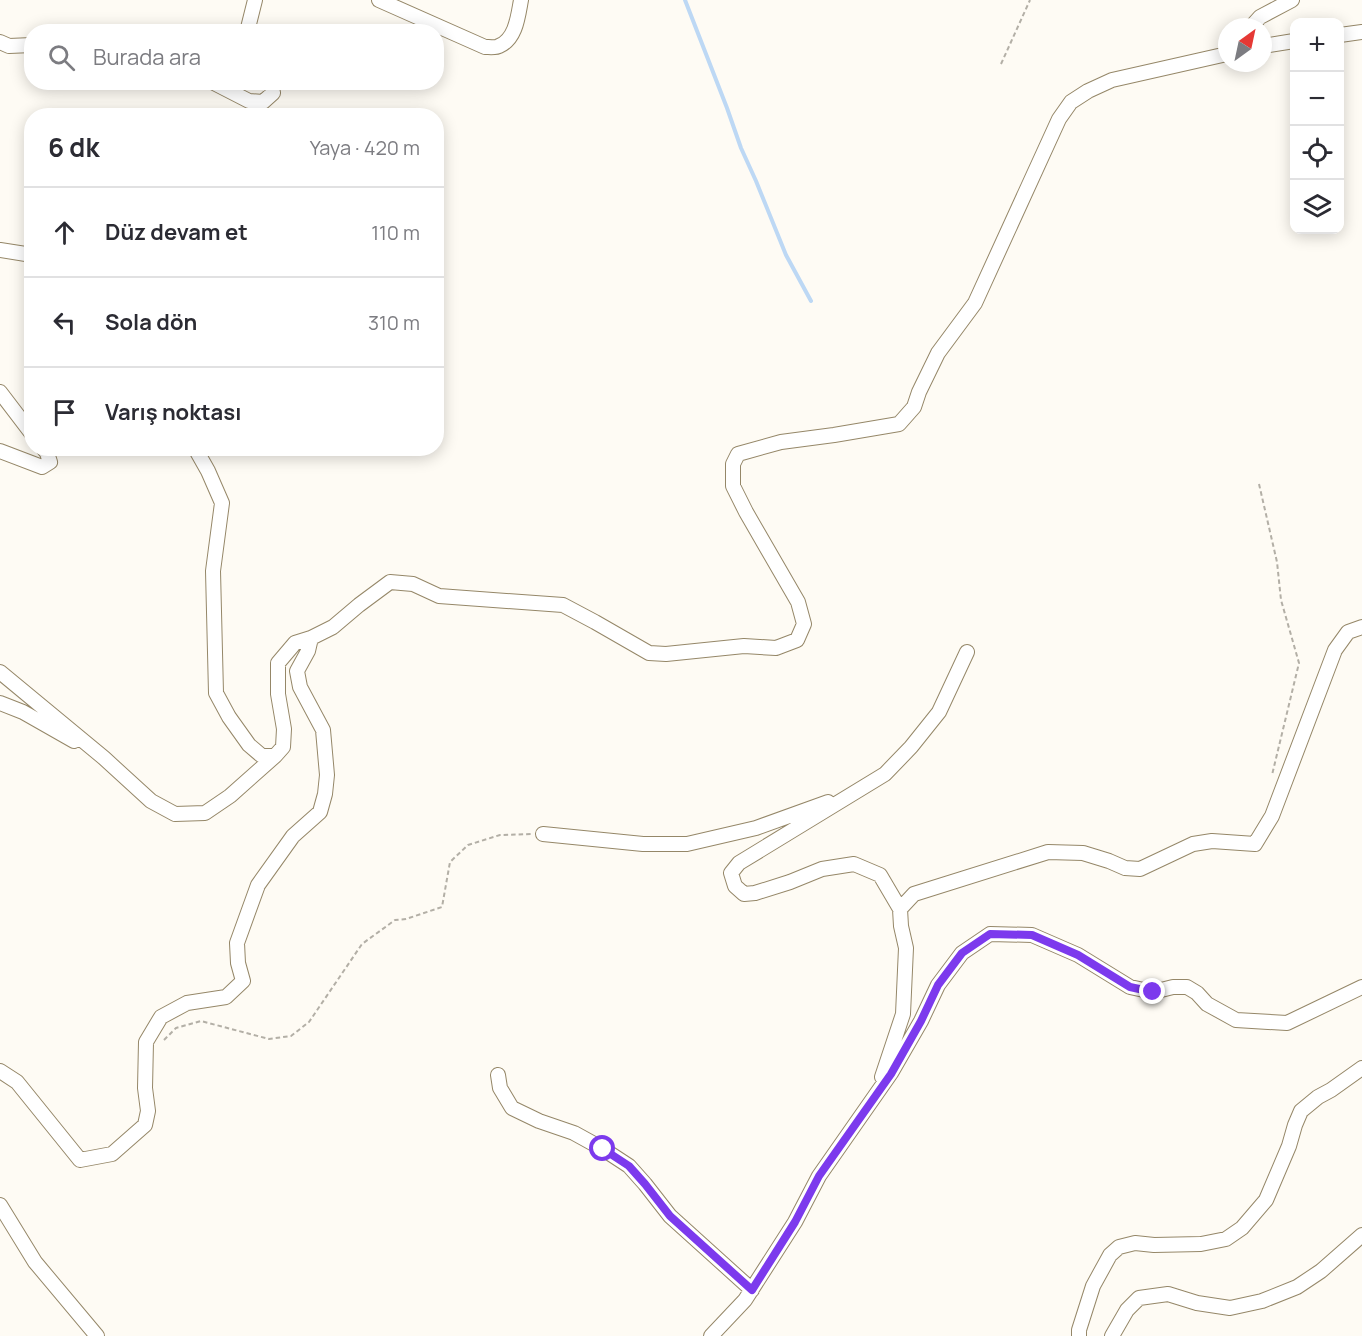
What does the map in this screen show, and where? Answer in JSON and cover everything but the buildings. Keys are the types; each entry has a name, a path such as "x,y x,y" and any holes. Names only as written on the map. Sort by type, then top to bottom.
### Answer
{"street":[{"path":"249,24 255,0"},
{"path":"380,0 434,24"},
{"path":"444,29 485,47 499,47 511,37 521,0"},
{"path":"1258,18 1292,0"},
{"path":"1344,34 1362,32"},
{"path":"0,42 9,46 24,45"},
{"path":"1272,45 1290,42"},
{"path":"0,672 104,758 151,801 175,814 205,813 230,796 283,747 284,729 278,694 278,663 295,643 333,627 390,582 413,584 439,596 563,605 649,653 666,654 744,646 776,648 797,640 804,624 798,602 733,486 733,464 738,454 781,442 899,424 914,408 919,392 938,353 975,303 1059,119 1071,102 1088,91 1112,81 1218,56"},
{"path":"228,90 249,101 263,102 273,93 272,90"},
{"path":"0,250 24,254"},
{"path":"0,392 24,424"},
{"path":"0,451 42,466 50,462 48,456"},
{"path":"200,456 222,503 213,571 216,693 229,717 249,745 262,756 275,756"},
{"path":"900,909 914,894 1048,852 1083,853 1125,868 1140,869 1193,844 1212,842 1255,844 1272,816 1335,650 1348,632 1362,627"},
{"path":"0,1071 17,1082 80,1160 112,1154 145,1125 148,1111 145,1088 146,1042 161,1017 187,1003 226,998 243,981 238,963 237,943 258,885 293,836 321,812 327,775 323,730 300,687 297,671 308,651 311,638"},
{"path":"876,1096 903,1014 906,948 900,909 880,875 854,864 822,869 790,882 755,893 744,894 735,886 731,873 739,863 885,774 911,747 939,712 967,652"},
{"path":"0,703 22,712 104,758"},
{"path":"543,834 643,844 687,844 756,828 855,793"},
{"path":"711,1336 752,1290 795,1222 819,1176 891,1074 938,985 962,953 990,934 1032,935 1078,955 1130,987 1153,992 1173,987 1187,987 1197,993 1207,1004 1236,1020 1287,1023 1362,987"},
{"path":"1079,1336 1093,1286 1110,1255 1119,1247 1135,1243 1201,1244 1226,1239 1242,1228 1266,1200 1301,1111 1362,1068"},
{"path":"498,1075 500,1089 512,1108 539,1121 574,1133 629,1166 670,1216 752,1290"},
{"path":"0,1205 35,1263 97,1336"},
{"path":"1112,1336 1127,1310 1139,1298 1168,1294 1197,1303 1230,1308 1262,1301 1297,1287 1321,1271 1362,1235"}],"path":[{"path":"1001,64 1030,0"},
{"path":"1259,484 1277,562 1281,600 1299,663 1272,776"},
{"path":"159,1045 176,1028 201,1022 268,1039 291,1036 309,1022 362,944 395,920 406,919 442,907 450,862 468,845 501,835 543,834"}],"waterway":[{"path":"685,0 741,148 786,255 811,301"}],"route":[{"path":"603,1149 629,1166 670,1216 752,1290 795,1222 819,1176 891,1074 938,985 962,953 990,934 1032,935 1078,955 1130,987 1153,992"}]}
